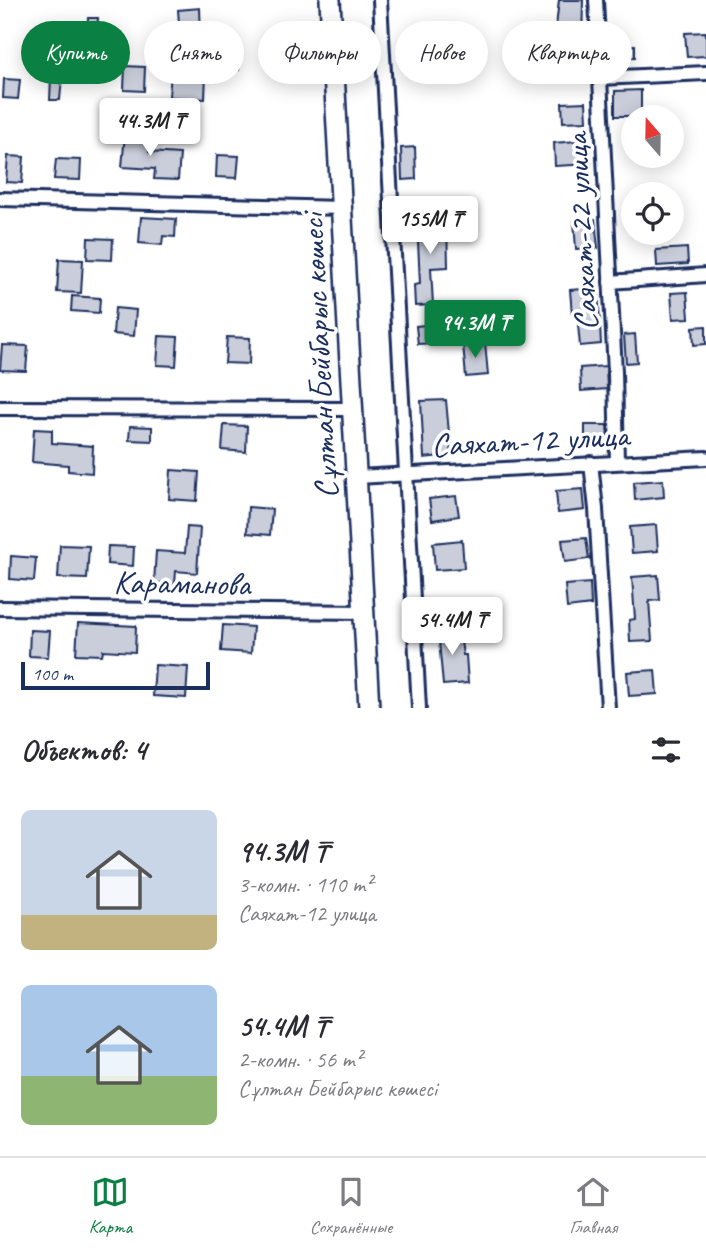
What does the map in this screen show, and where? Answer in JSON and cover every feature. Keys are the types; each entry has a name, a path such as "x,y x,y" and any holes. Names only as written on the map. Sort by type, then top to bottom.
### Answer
{"main road":[{"name":"Сұлтан Бейбарыс көшесі","path":"330,0 369,708"}],"street":[{"path":"380,0 419,708"},
{"name":"Саяхат-22 улица","path":"596,0 597,21"},
{"path":"632,76 706,73"},
{"name":"Саяхат-22 улица","path":"600,84 617,462"},
{"path":"0,199 342,208"},
{"path":"610,282 706,275"},
{"path":"0,408 353,409"},
{"name":"Саяхат-12 улица","path":"357,477 706,458"},
{"path":"591,463 608,708"},
{"name":"Караманова","path":"0,608 364,612"}],"building":[{"path":"559,0 583,0 583,21 557,21"},
{"path":"200,8 200,21 179,21 178,10"},
{"path":"706,32 706,56 687,57 685,33"},
{"path":"632,45 635,45 635,57 632,57"},
{"path":"130,66 144,67 144,91 124,90 124,84 130,84"},
{"path":"4,79 20,80 18,99 3,98"},
{"path":"51,84 61,84 60,100 50,100"},
{"path":"170,84 206,84 205,99 169,97"},
{"path":"641,90 641,105 621,105 621,116 615,116 615,91"},
{"path":"586,102 587,121 563,122 562,103"},
{"path":"125,134 150,135 149,152 180,154 178,180 154,179 155,169 122,167"},
{"path":"589,140 591,164 555,166 554,143"},
{"path":"415,147 416,179 402,180 401,148"},
{"path":"217,155 239,156 237,178 216,177"},
{"path":"8,156 24,157 22,183 6,182"},
{"path":"56,159 81,160 80,180 54,179"},
{"path":"141,217 176,219 175,237 163,236 162,245 139,243"},
{"path":"447,219 448,267 431,268 433,305 415,306 414,285 420,284 417,220"},
{"path":"595,219 598,248 576,249 574,221"},
{"path":"88,238 113,239 112,260 87,259"},
{"path":"687,248 688,264 657,266 656,250"},
{"path":"59,259 83,260 81,293 57,292"},
{"path":"598,288 601,344 580,346 577,314 572,314 570,290"},
{"path":"687,292 689,318 673,319 671,293"},
{"path":"72,296 100,298 99,313 71,311"},
{"path":"115,308 136,310 134,336 113,334"},
{"path":"435,324 436,343 418,344 416,326"},
{"path":"706,326 706,344 694,345 693,327"},
{"path":"635,334 637,362 626,363 624,335"},
{"path":"159,336 178,337 176,366 157,365"},
{"path":"227,337 250,338 249,364 225,363"},
{"path":"485,342 488,375 466,377 463,344"},
{"path":"2,345 28,346 26,371 0,370"},
{"path":"606,366 607,389 581,391 580,368"},
{"path":"446,400 451,455 424,458 421,401"},
{"path":"224,425 247,426 246,452 222,450"},
{"path":"585,425 607,425 608,438 585,439"},
{"path":"130,426 152,427 152,441 129,440"},
{"path":"34,429 52,430 52,443 93,446 92,473 68,471 68,465 32,462"},
{"path":"171,470 199,472 197,501 169,499"},
{"path":"663,480 664,497 635,500 634,482"},
{"path":"583,489 585,510 558,513 556,491"},
{"path":"456,496 459,516 432,520 429,499"},
{"path":"248,507 272,509 270,535 247,533"},
{"path":"656,525 658,551 632,553 630,527"},
{"path":"187,527 200,528 197,573 176,571 175,584 154,583 156,551 185,553"},
{"path":"586,538 589,559 565,562 562,540"},
{"path":"462,540 464,568 435,570 433,543"},
{"path":"60,545 89,546 87,579 58,578"},
{"path":"108,546 134,547 133,566 107,564"},
{"path":"11,556 36,558 34,581 10,579"},
{"path":"658,575 660,600 649,601 652,641 630,642 629,620 635,619 632,577"},
{"path":"590,583 591,605 567,608 565,585"},
{"path":"78,623 136,626 135,652 103,650 102,655 76,654"},
{"path":"223,625 253,627 251,653 221,651"},
{"path":"459,627 463,655 466,655 468,683 443,685 438,630"},
{"path":"30,630 50,631 48,657 29,656"},
{"path":"155,665 188,667 186,698 153,696"},
{"path":"655,670 657,694 629,696 627,672"}]}
